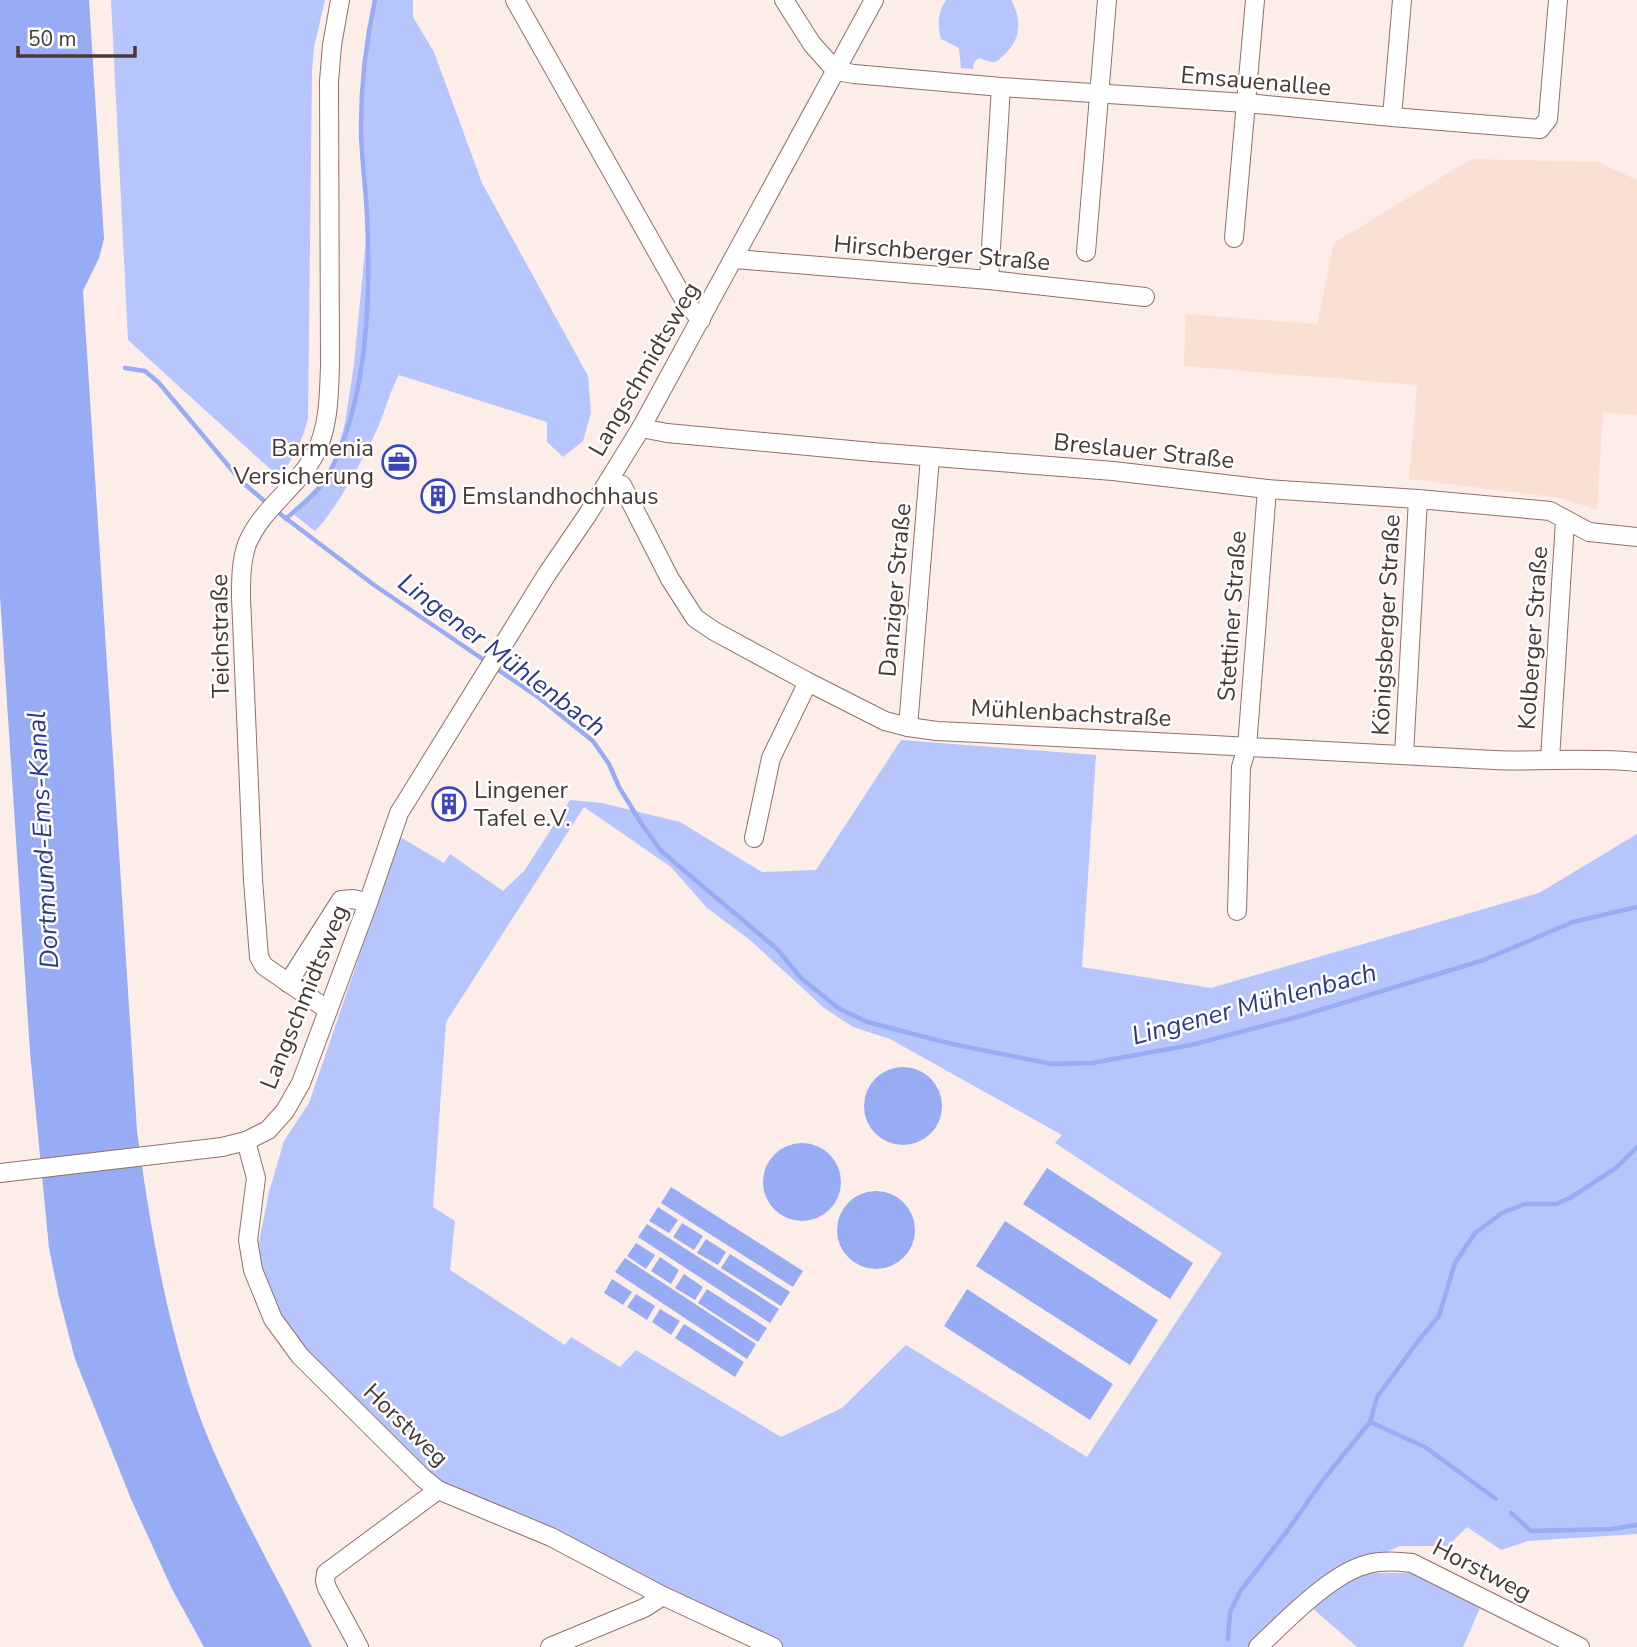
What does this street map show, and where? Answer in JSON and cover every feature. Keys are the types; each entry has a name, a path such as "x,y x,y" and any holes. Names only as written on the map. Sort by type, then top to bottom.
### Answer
{"street":[{"name":"Teichstraße","path":"328,1010 264,966 259,957 253,880 241,569 246,546 255,528 305,470 316,452 328,412 329,81 340,0"},
{"path":"515,0 686,303 701,320"},
{"path":"785,0 813,44 836,71"},
{"name":"Langschmidtsweg","path":"7,1172 222,1147 246,1141 268,1130 285,1111 300,1083 328,1010 399,813 641,428 874,0"},
{"path":"1086,252 1107,0"},
{"path":"1234,238 1255,0"},
{"path":"1392,117 1402,0"},
{"name":"Emsauenallee","path":"836,71 1001,87 1246,103 1540,129 1548,119 1558,0"},
{"path":"989,281 1001,87"},
{"name":"Hirschberger Straße","path":"735,259 1145,297"},
{"name":"Breslauer Straße","path":"641,428 715,438 1113,471 1267,489 1550,511 1589,532 1637,537"},
{"name":"Danziger Straße","path":"908,727 930,457"},
{"name":"Mühlenbachstraße","path":"609,480 622,485 670,579 695,618 808,682 885,721 908,727 1247,747 1500,760 1637,762"},
{"name":"Stettiner Straße","path":"1237,911 1241,767 1247,747 1267,489"},
{"name":"Königsberger Straße","path":"1404,755 1418,499"},
{"name":"Kolberger Straße","path":"1550,759 1565,521"},
{"path":"754,838 771,758 808,682"},
{"name":"Langschmidtsweg","path":"288,984 341,900 354,899 368,903"},
{"name":"Horstweg","path":"246,1141 256,1178 248,1240 253,1270 273,1319 300,1356 438,1490 551,1537 663,1596 773,1647"},
{"path":"359,1647 327,1588 327,1573 438,1490"},
{"name":"Horstweg","path":"1258,1647 1308,1601 1345,1575 1365,1564 1392,1560 1412,1563 1580,1647"},
{"path":"550,1647 644,1608 663,1596"}],"shaded area":[{"path":"111,0 325,0 314,47 312,72 308,418 297,449 279,477 128,340"},
{"path":"376,0 413,0 413,17 434,52 482,183 588,376 591,413 583,441 563,457 547,442 547,422 399,375 359,465 332,510 315,531 293,514 326,481 345,423 354,364 368,219 362,127 367,44"},
{"path":"946,0 1011,0 1017,15 1018,29 1010,49 995,62 979,58 974,62 973,69 961,68 959,48 941,39 940,14"},
{"path":"1471,159 1598,162 1637,180 1637,415 1603,412 1597,510 1560,498 1409,479 1417,385 1184,366 1186,314 1317,324 1334,243"},
{"path":"901,740 1096,755 1082,967 1211,988 1539,893 1637,834 1637,1534 1528,1541 1501,1550 1467,1527 1448,1546 1400,1546 1371,1558 1374,1573 1411,1573 1480,1608 1463,1647 1357,1647 1311,1607 1267,1647 782,1647 427,1484 302,1356 262,1290 259,1242 269,1192 284,1141 309,1103 400,837 444,863 450,854 503,891 524,871 570,800 602,803 680,822 762,872 816,870","holes":["584,807 671,867 707,908 750,940 824,1008 853,1027 890,1039 1062,1135 1055,1143 1222,1253 1087,1457 906,1345 842,1408 781,1437 636,1350 620,1367 571,1337 565,1345 450,1270 455,1221 433,1207 446,1022"]}],"water":[{"name":"Dortmund-Ems-Kanal","path":"0,0 89,0 104,239 99,258 83,291 137,1131 160,1273 198,1412 237,1501 312,1647 204,1647 172,1589 131,1499 75,1359 49,1248 30,1052 0,596"},
{"path":"903,1067 918,1070 935,1084 942,1106 939,1121 925,1138 903,1145 888,1142 871,1128 864,1106 867,1091 881,1074"},
{"path":"802,1143 817,1146 834,1160 841,1182 838,1197 824,1214 802,1221 787,1218 770,1204 763,1182 766,1167 780,1150"},
{"path":"1047,1168 1193,1263 1170,1299 1023,1204"},
{"path":"671,1187 803,1271 793,1287 661,1203"},
{"path":"876,1191 891,1194 908,1208 915,1230 912,1245 898,1262 876,1269 861,1266 844,1252 837,1230 840,1215 854,1198"},
{"path":"658,1207 678,1220 669,1233 649,1221"},
{"path":"1005,1221 1158,1320 1130,1365 976,1266"},
{"path":"682,1223 703,1236 694,1250 673,1237"},
{"path":"647,1224 779,1309 770,1323 638,1237"},
{"path":"706,1239 726,1252 718,1265 697,1253"},
{"path":"636,1243 655,1255 646,1269 627,1256"},
{"path":"730,1254 790,1292 781,1306 721,1268"},
{"path":"660,1257 679,1270 671,1284 651,1271"},
{"path":"625,1258 756,1344 747,1359 615,1272"},
{"path":"684,1274 703,1287 695,1300 675,1288"},
{"path":"612,1279 632,1292 623,1305 604,1293"},
{"path":"707,1289 767,1328 758,1342 698,1303"},
{"path":"967,1289 1113,1384 1090,1420 944,1326"},
{"path":"636,1294 655,1306 647,1320 627,1307"},
{"path":"660,1309 680,1321 671,1335 652,1322"},
{"path":"684,1324 744,1362 735,1377 675,1338"}],"waterway":[{"path":"286,519 327,477 351,418 364,351 368,249 361,138 362,95 375,0"},
{"name":"Lingener Mühlenbach","path":"125,368 145,371 159,383 242,482 268,504"},
{"name":"Lingener Mühlenbach","path":"275,510 374,585 487,662"},
{"name":"Lingener Mühlenbach","path":"494,667 538,697 593,741 609,764 619,787 641,823 661,851 777,949 801,978 838,1008 867,1022 952,1044 1052,1064 1092,1063 1191,1045 1297,1017 1484,960 1573,922 1637,907"},
{"path":"1228,1639 1230,1612 1241,1590 1370,1422 1377,1397 1439,1316 1455,1263 1475,1233 1502,1213 1525,1204 1556,1204 1570,1198 1616,1168 1637,1147"},
{"path":"1370,1422 1425,1447 1496,1499"},
{"path":"1511,1513 1531,1531 1612,1529 1637,1525"}],"place":[{"name":"Barmenia Versicherung","path":"399,462"},
{"name":"Emslandhochhaus","path":"438,496"},
{"name":"Lingener Tafel e.V.","path":"449,804"}]}
